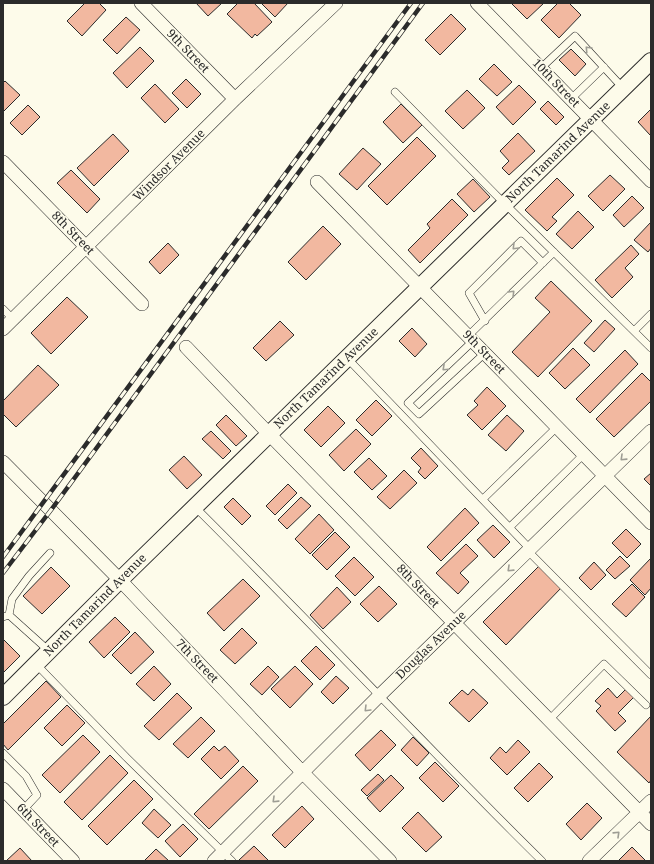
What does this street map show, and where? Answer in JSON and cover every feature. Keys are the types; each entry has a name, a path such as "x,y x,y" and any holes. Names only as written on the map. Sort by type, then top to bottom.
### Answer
{"street":[{"name":"9th Street","path":"142,3 235,100"},
{"name":"Windsor Avenue","path":"3,329 235,100 336,3"},
{"name":"10th Street","path":"477,3 651,180"},
{"name":"North Tamarind Avenue","path":"3,697 194,507 651,61"},
{"name":"8th Street","path":"3,162 142,304"},
{"name":"9th Street","path":"317,182 651,523"},
{"name":"8th Street","path":"186,347 269,434 651,824"},
{"name":"Douglas Avenue","path":"214,861 228,856 303,773 651,431"},
{"name":"7th Street","path":"3,462 120,580 303,773 390,861"},
{"name":"6th Street","path":"3,789 73,861"},
{"path":"589,861 651,801"}],"lane":[{"path":"541,68 576,36 624,88"},
{"path":"571,99 604,67"},
{"path":"395,92 505,204 651,348"},
{"path":"485,321 469,293 521,241 543,263"},
{"path":"485,353 419,414 408,403 471,339 485,321 554,252"},
{"path":"3,309 13,319"},
{"path":"634,331 651,314"},
{"path":"347,358 510,527 529,550 651,675"},
{"path":"483,499 557,427"},
{"path":"510,527 584,454"},
{"path":"194,507 286,598 496,816 542,861"},
{"path":"49,651 6,616 12,599 28,576 50,553"},
{"path":"36,664 126,757 228,856"},
{"path":"549,720 604,664 646,705"},
{"path":"3,753 26,776 38,795 23,810"}],"building":[{"path":"85,3 99,3 106,10 82,36 67,21"},
{"path":"196,3 222,3 208,16"},
{"path":"238,3 254,3 272,22 257,36 255,34 252,38 227,14"},
{"path":"261,3 288,3 275,17"},
{"path":"511,3 544,3 527,19"},
{"path":"558,3 569,3 581,15 559,38 541,20"},
{"path":"451,14 466,29 440,55 425,40"},
{"path":"126,17 140,30 117,54 103,40"},
{"path":"140,47 154,61 127,88 113,73"},
{"path":"571,49 586,64 575,76 559,60"},
{"path":"494,64 512,82 497,96 479,79"},
{"path":"186,79 201,94 187,108 172,93"},
{"path":"5,81 20,95 3,112 3,83"},
{"path":"155,84 179,109 165,123 141,98"},
{"path":"519,85 536,102 513,125 496,107"},
{"path":"467,90 485,108 463,129 445,111"},
{"path":"548,101 564,117 556,125 540,109"},
{"path":"401,104 422,125 403,143 383,122"},
{"path":"28,105 40,117 22,135 10,123"},
{"path":"651,109 651,134 650,135 638,122"},
{"path":"518,133 535,151 509,175 502,168 509,161 500,151"},
{"path":"113,134 129,151 94,186 77,168"},
{"path":"417,137 436,156 387,205 368,186"},
{"path":"363,148 381,164 357,190 339,174"},
{"path":"71,170 100,199 87,213 57,183"},
{"path":"610,175 625,189 603,211 588,196"},
{"path":"557,178 574,195 552,217 557,221 547,231 525,210"},
{"path":"473,179 490,197 474,212 457,194"},
{"path":"632,196 644,208 624,227 613,215"},
{"path":"452,199 468,215 420,263 408,250 430,228 427,224"},
{"path":"578,211 594,227 572,249 556,234"},
{"path":"651,222 651,248 648,252 634,240"},
{"path":"323,226 341,244 306,280 288,262"},
{"path":"168,243 179,255 160,274 149,262"},
{"path":"631,245 639,254 625,268 633,277 612,298 595,280"},
{"path":"551,281 592,321 538,377 512,352 550,312 535,298"},
{"path":"67,297 88,317 51,354 31,333"},
{"path":"605,320 615,329 594,352 584,343"},
{"path":"280,321 294,335 266,361 253,348"},
{"path":"412,328 427,344 415,357 399,341"},
{"path":"573,348 590,365 565,389 549,373"},
{"path":"625,350 638,364 590,413 576,399"},
{"path":"38,365 59,385 16,427 3,414 3,401"},
{"path":"642,373 651,382 651,401 614,437 596,419"},
{"path":"487,387 506,406 482,430 467,415 478,405 474,401"},
{"path":"376,400 392,416 372,436 356,420"},
{"path":"328,406 345,423 321,447 304,430"},
{"path":"226,415 247,436 236,446 216,425"},
{"path":"507,415 524,431 506,451 488,435"},
{"path":"356,429 371,444 344,471 329,455"},
{"path":"211,431 231,451 223,459 202,439"},
{"path":"421,448 438,466 425,479 418,472 421,468 411,458"},
{"path":"184,456 202,475 187,489 169,470"},
{"path":"369,458 387,476 372,490 354,472"},
{"path":"404,470 417,483 390,509 377,497"},
{"path":"651,473 651,486 644,479"},
{"path":"288,484 297,493 275,515 266,506"},
{"path":"301,497 311,506 287,529 278,520"},
{"path":"233,498 251,516 242,525 224,507"},
{"path":"465,508 479,523 441,561 427,547"},
{"path":"319,514 334,530 310,554 295,539"},
{"path":"493,525 510,542 494,558 477,540"},
{"path":"626,529 641,544 627,558 612,543"},
{"path":"335,532 350,547 327,570 312,555"},
{"path":"466,544 478,556 460,573 469,582 458,594 436,573"},
{"path":"620,556 630,566 615,579 606,570"},
{"path":"354,557 374,577 355,596 335,576"},
{"path":"651,558 651,588 645,595 630,580"},
{"path":"594,562 606,575 591,590 579,578"},
{"path":"540,565 562,587 506,645 483,622"},
{"path":"51,567 70,586 42,614 23,596"},
{"path":"243,579 260,596 224,631 207,613"},
{"path":"632,584 645,597 626,617 612,604"},
{"path":"379,586 397,604 378,622 360,604"},
{"path":"337,587 351,602 323,629 310,615"},
{"path":"115,617 130,632 104,658 89,642"},
{"path":"242,628 257,643 235,664 220,650"},
{"path":"135,632 154,652 131,674 112,655"},
{"path":"3,639 20,656 3,673"},
{"path":"316,646 335,665 320,680 301,661"},
{"path":"154,666 171,684 154,701 136,684"},
{"path":"268,666 279,677 262,695 250,684"},
{"path":"295,666 313,684 290,708 271,689"},
{"path":"336,676 349,688 333,704 321,692"},
{"path":"46,681 61,697 8,750 3,744 3,724"},
{"path":"608,688 617,698 626,689 634,697 618,713 626,721 615,731 596,711 601,706 595,701"},
{"path":"473,689 488,703 469,722 449,703 462,690 468,695"},
{"path":"177,693 192,708 159,740 144,726"},
{"path":"67,705 85,723 62,746 44,728"},
{"path":"651,716 651,780 649,783 617,752"},
{"path":"201,717 215,731 188,758 173,744"},
{"path":"381,730 396,745 370,771 355,755"},
{"path":"83,735 100,752 60,793 42,775"},
{"path":"413,737 429,753 417,766 401,750"},
{"path":"518,740 530,752 507,775 490,758 500,747 506,753"},
{"path":"214,746 219,751 225,746 239,761 221,779 201,759"},
{"path":"110,755 128,773 82,820 64,802"},
{"path":"435,762 459,786 443,802 419,778"},
{"path":"539,763 553,777 528,802 514,788"},
{"path":"243,766 258,781 209,829 194,814"},
{"path":"378,774 384,780 367,796 361,790"},
{"path":"391,775 404,788 380,812 367,798"},
{"path":"134,780 153,799 107,845 88,826"},
{"path":"587,803 602,818 581,840 566,824"},
{"path":"302,806 314,819 285,848 272,835"},
{"path":"154,809 171,825 158,838 142,823"},
{"path":"418,812 442,837 426,852 402,828"},
{"path":"183,824 198,839 180,857 165,841"},
{"path":"254,846 269,861 239,860"},
{"path":"632,847 646,861 618,861"},
{"path":"20,848 32,861 6,861"},
{"path":"156,849 169,861 144,861"}],"railway":[{"path":"3,557 411,3"},
{"path":"3,573 51,510 423,3"}]}
